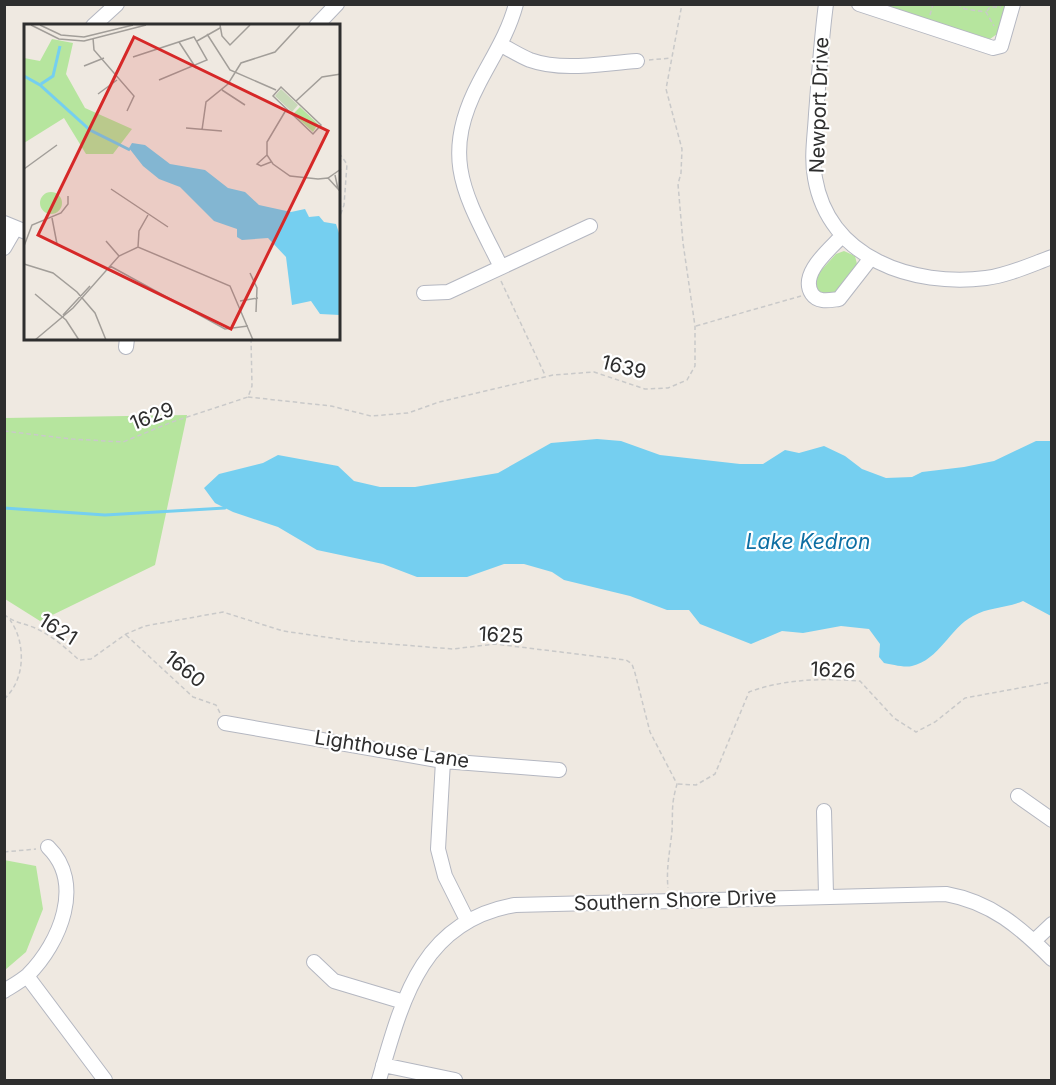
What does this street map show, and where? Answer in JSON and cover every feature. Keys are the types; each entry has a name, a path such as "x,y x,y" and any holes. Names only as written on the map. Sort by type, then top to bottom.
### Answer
{"street":[{"path":"95,24 117,4"},
{"path":"498,268 465,188 458,156 459,132 464,112 501,45 516,4"},
{"name":"Newport Drive","path":"826,4 819,53 813,163 819,194 841,237 871,258 906,273 938,279 965,280 1008,273 1052,257"},
{"path":"859,4 993,48 1001,46 1012,8"},
{"path":"318,24 337,5"},
{"path":"501,45 532,60 548,63 579,65 637,61"},
{"path":"424,293 448,292 590,226"},
{"path":"4,248 15,228"},
{"path":"841,237 810,276 812,294 826,301 839,299 871,258"},
{"name":"Lighthouse Lane","path":"225,723 443,761 559,770"},
{"path":"443,761 438,849 445,876 467,921"},
{"path":"1018,796 1052,820"},
{"path":"824,811 826,896"},
{"path":"4,991 27,976 55,937 67,897 64,868 59,857 48,847"},
{"name":"Southern Shore Drive","path":"379,1080 404,1002 425,959 438,943 467,921 494,908 515,905 946,894 991,907 1034,941 1052,959"},
{"path":"1034,941 1052,924"},
{"path":"314,962 334,981 404,1002"},
{"path":"27,976 105,1080"},
{"path":"383,1065 455,1080"}],"path":[{"name":"1639","path":"248,397 331,406 371,416 399,414 545,376 594,372 645,389 668,388 687,380 695,366 695,326 682,243 678,183 681,173 682,149 666,89 680,26 682,4"},
{"path":"957,4 965,9 986,12"},
{"path":"986,12 990,7 1012,8"},
{"path":"986,12 993,26 1006,34"},
{"path":"637,61 672,58"},
{"path":"340,154 347,164 344,205 340,216"},
{"path":"498,268 545,376"},
{"path":"695,326 812,294"},
{"path":"248,397 252,386 251,340"},
{"name":"1629","path":"4,431 123,442 172,422 248,397"},
{"name":"1625","path":"126,634 145,626 223,612 283,631 352,641 453,649 495,644 626,660 632,664 650,732 677,784"},
{"name":"1621","path":"4,614 9,620 36,629 61,644 79,660 91,660 126,634"},
{"path":"4,699 15,688 22,656 20,633 9,620"},
{"name":"1660","path":"126,634 193,697 216,705 225,723"},
{"name":"1626","path":"677,784 696,785 715,774 749,692 765,686 826,679 860,681 894,718 916,732 935,722 965,698 1052,682"},
{"path":"669,901 666,865 672,830 670,806 677,784"},
{"path":"4,852 25,852 48,847"}],"green space":[{"path":"880,5 1007,5 997,34 990,39"},
{"path":"844,251 855,256 858,268 836,293 823,295 816,289 816,276 836,254"},
{"path":"187,415 155,565 40,621 5,599 5,418"},
{"path":"4,860 36,866 43,909 26,952 5,970"}],"water":[{"name":"Lake Kedron","path":"597,439 621,441 660,455 740,464 763,464 785,450 799,453 824,446 845,456 862,469 886,478 912,477 922,472 994,461 1036,441 1051,441 1051,616 1023,601 985,611 965,621 930,657 912,666 884,663 879,657 880,644 869,629 841,626 803,633 782,631 751,644 700,624 689,610 667,610 630,596 564,580 552,572 524,564 504,564 467,577 417,577 383,564 317,550 278,527 233,512 215,503 204,488 219,474 263,463 278,455 338,466 354,481 380,487 415,487 498,473 551,443"}],"waterway":[{"path":"4,508 105,515 225,508"}]}
